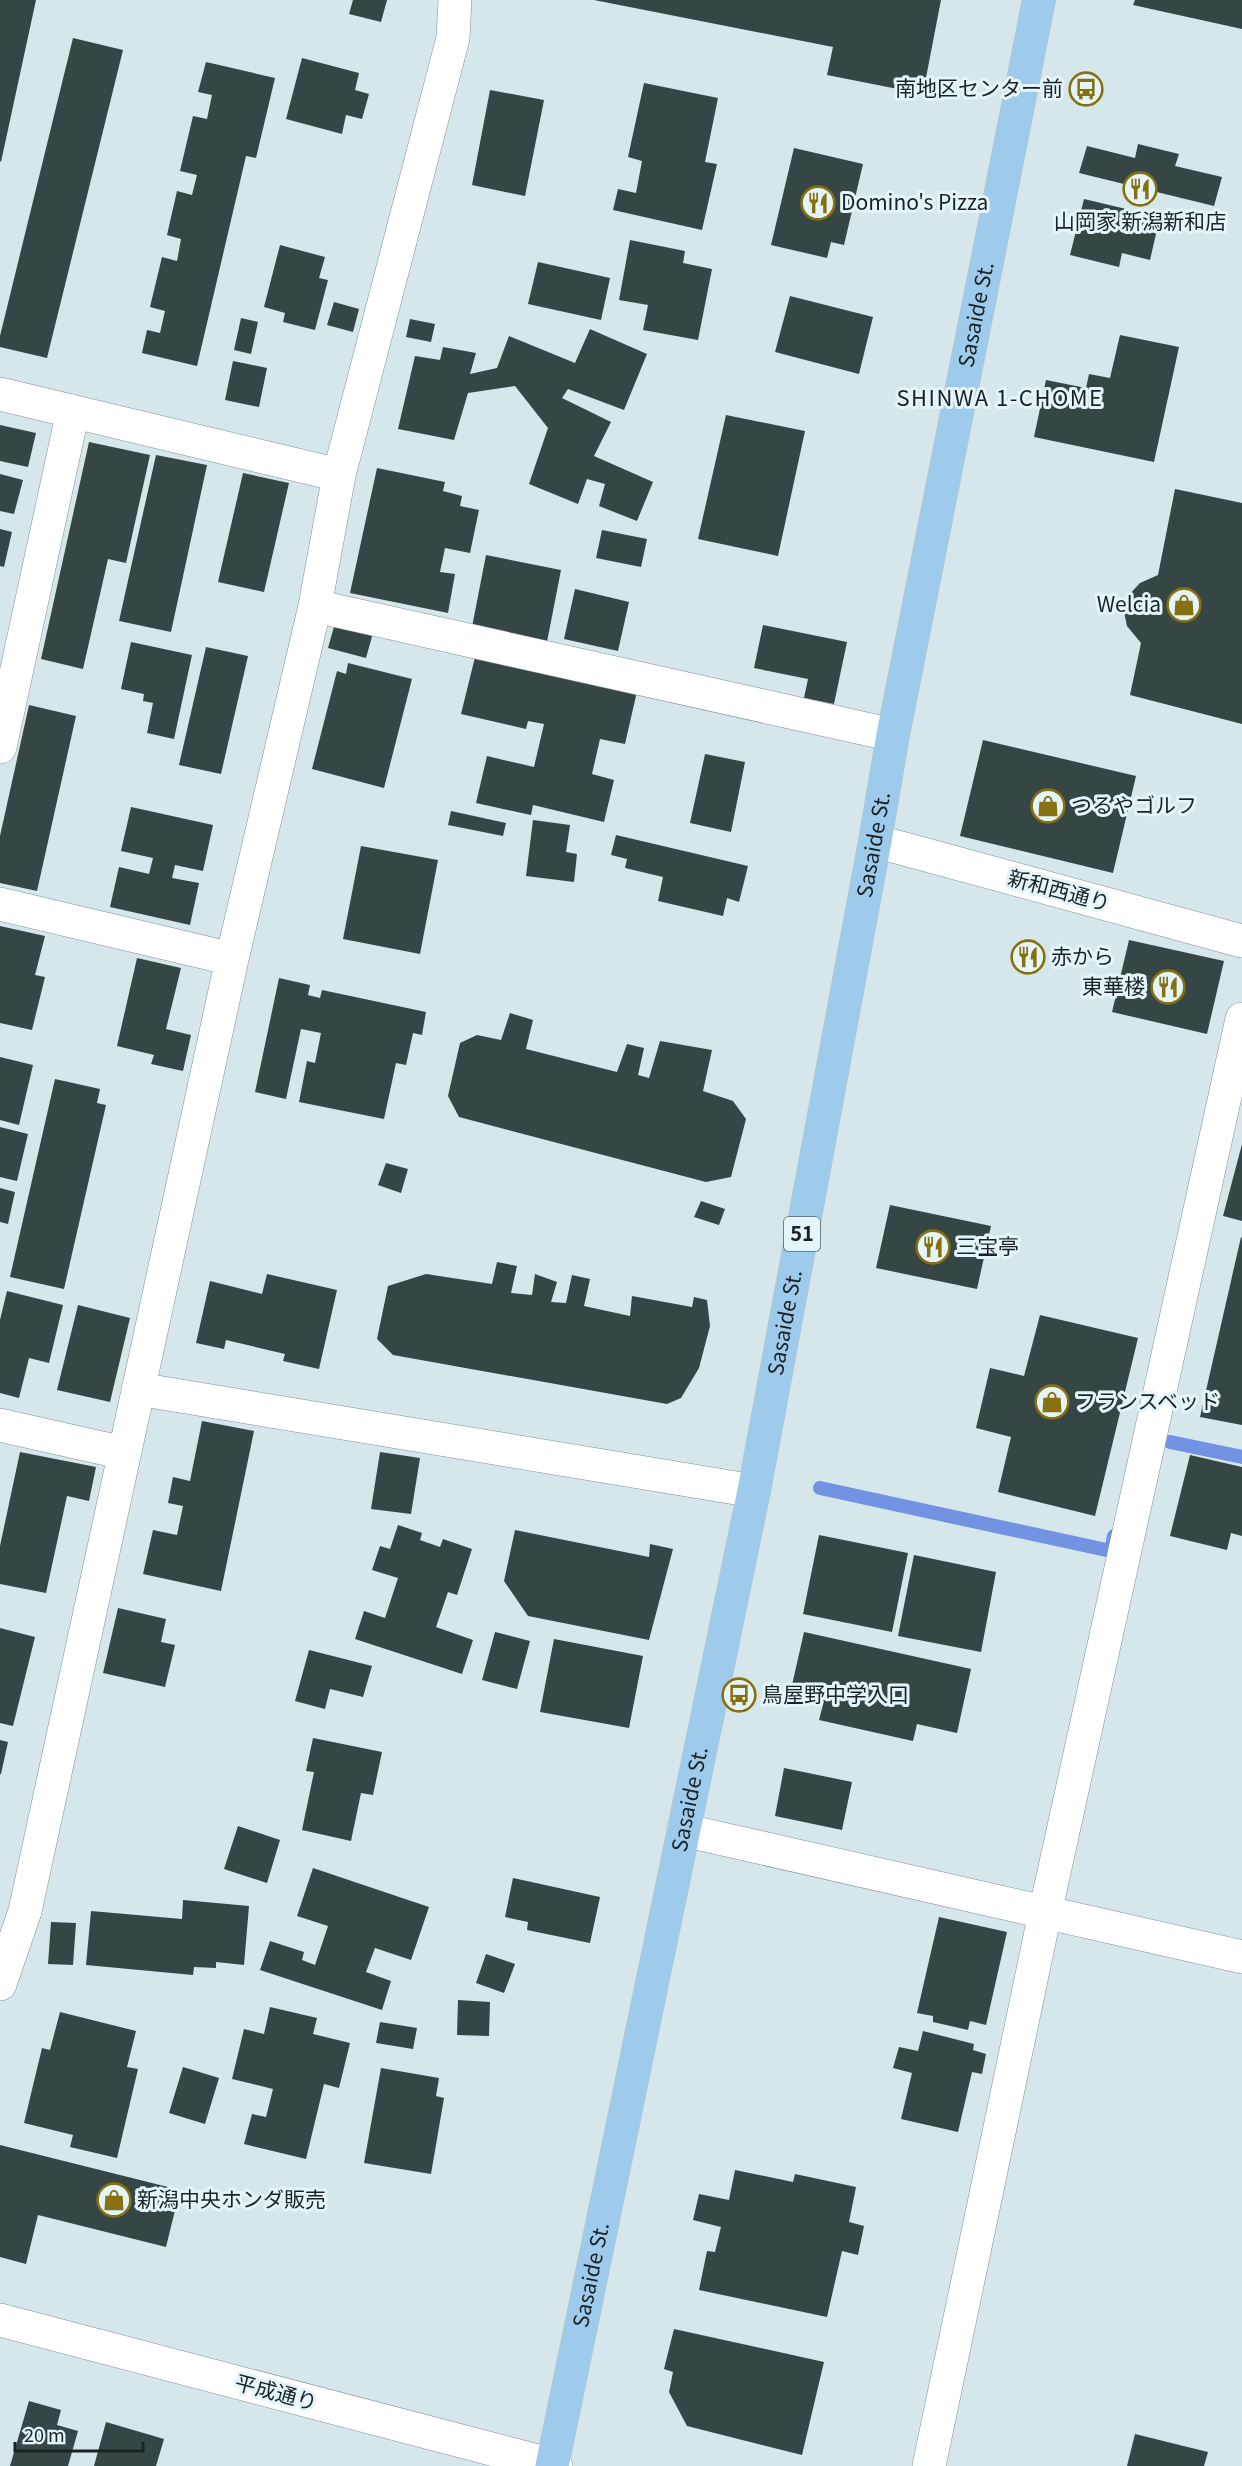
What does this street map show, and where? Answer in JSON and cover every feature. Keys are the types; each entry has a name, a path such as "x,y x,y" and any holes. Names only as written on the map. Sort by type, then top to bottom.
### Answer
{"main road":[{"name":"Sasaide St.","path":"553,2466 754,1491 893,735 1039,0"}],"street":[{"path":"0,1984 25,1911 232,959 315,606 339,475 453,38 455,0"},
{"path":"0,394 339,475"},
{"path":"0,747 73,411"},
{"path":"315,606 893,735"},
{"name":"新和西通り","path":"875,841 1242,941"},
{"path":"0,904 232,959"},
{"path":"929,2466 1045,1913 1242,1018"},
{"path":"138,1389 754,1491"},
{"path":"0,1425 124,1453"},
{"path":"683,1830 1242,1957"},
{"name":"平成通り","path":"0,2320 553,2466"}],"building":[{"path":"0,0 36,0 1,162 0,161"},
{"path":"353,0 387,0 381,22 349,14"},
{"path":"594,0 941,0 925,83 915,82 913,92 827,75 833,47"},
{"path":"1135,0 1242,0 1242,29 1133,5"},
{"path":"73,38 123,50 47,358 0,347 0,336"},
{"path":"302,58 359,73 355,90 369,94 362,119 346,115 342,134 286,119"},
{"path":"206,62 275,78 256,158 246,156 197,366 142,353 147,330 160,333 165,311 150,307 162,257 177,261 181,239 167,235 177,191 192,195 197,175 180,171 193,116 207,119 212,95 198,92"},
{"path":"644,83 718,98 705,162 717,164 702,230 613,210 618,189 636,193 642,161 628,157"},
{"path":"490,90 544,100 525,196 472,185"},
{"path":"1138,144 1179,154 1175,166 1222,177 1214,206 1079,173 1087,146 1135,158"},
{"name":"Domino's Pizza","path":"794,148 863,164 844,245 831,242 827,258 771,245"},
{"path":"1084,199 1160,217 1150,260 1122,253 1119,267 1070,255"},
{"path":"630,240 685,251 683,263 712,269 698,340 643,330 648,305 619,300"},
{"path":"280,245 325,257 319,278 328,280 315,330 283,322 285,313 264,307"},
{"path":"538,262 610,278 601,320 528,304"},
{"path":"790,296 873,317 859,374 775,352"},
{"path":"334,302 359,309 353,332 327,325"},
{"path":"241,318 258,322 251,354 234,350"},
{"path":"410,319 435,324 431,342 406,337"},
{"path":"590,329 647,354 624,410 568,389 562,398 611,422 594,456 653,482 637,521 599,506 605,484 587,479 578,504 529,484 548,428 515,386 468,393 454,440 398,429 415,356 440,360 443,347 476,353 470,374 497,368 509,336 575,363"},
{"path":"1120,335 1179,347 1154,462 1034,437 1046,380 1086,388 1089,374 1110,378"},
{"path":"233,361 267,368 259,407 225,400"},
{"path":"726,415 805,431 778,556 698,539"},
{"path":"0,425 36,433 28,467 0,461"},
{"path":"89,442 150,455 126,563 108,559 83,669 41,659"},
{"path":"156,455 207,465 171,632 119,621"},
{"path":"377,468 445,482 443,491 462,496 460,506 479,510 470,553 445,548 440,572 455,574 448,613 350,593"},
{"path":"243,473 289,483 264,592 218,582"},
{"path":"0,474 23,480 14,514 0,511"},
{"name":"Welcia","path":"1175,489 1242,503 1242,724 1130,695 1141,643 1127,626 1124,612 1127,597 1140,583 1158,575"},
{"path":"0,529 12,532 4,567 0,566"},
{"path":"602,530 647,539 641,567 596,558"},
{"path":"486,555 561,570 547,642 472,627"},
{"path":"575,589 629,602 618,651 564,639"},
{"path":"335,623 373,633 366,658 328,648"},
{"path":"763,625 847,642 834,704 804,698 808,679 754,668"},
{"path":"131,642 192,655 174,739 147,733 153,703 143,701 144,694 121,689"},
{"path":"206,647 248,656 221,774 179,765"},
{"path":"477,649 638,687 625,744 600,739 592,774 614,780 604,822 533,805 531,815 476,803 487,756 534,767 544,724 528,721 526,729 461,714"},
{"path":"348,663 412,679 384,788 312,769 337,671 346,674"},
{"path":"29,705 76,716 37,891 0,883 0,836"},
{"name":"つるやゴルフ","path":"983,740 1136,776 1113,873 960,836"},
{"path":"705,754 745,762 731,832 690,823"},
{"path":"131,807 213,825 203,871 175,865 172,878 199,883 190,925 110,907 119,867 149,874 153,858 121,851"},
{"path":"451,811 506,823 503,836 448,825"},
{"path":"533,820 570,825 566,852 577,854 574,882 526,876"},
{"path":"616,835 748,866 739,902 727,898 723,916 658,901 663,877 625,868 627,859 611,855"},
{"path":"361,846 438,860 420,954 343,939"},
{"path":"0,926 45,936 35,975 45,977 32,1030 0,1023"},
{"name":"東華楼","path":"1129,940 1224,961 1207,1034 1112,1012"},
{"path":"137,958 181,968 166,1029 191,1035 183,1071 151,1064 154,1055 117,1046"},
{"path":"279,978 310,985 308,995 320,998 322,990 426,1012 422,1035 413,1033 406,1065 396,1063 384,1119 299,1102 307,1061 315,1063 321,1033 301,1029 286,1099 255,1092"},
{"path":"510,1013 533,1020 526,1049 617,1072 627,1044 644,1048 638,1075 649,1078 660,1041 712,1050 703,1091 733,1101 746,1119 731,1177 706,1182 459,1117 448,1096 460,1043 477,1035 501,1040"},
{"path":"0,1057 33,1065 19,1125 0,1120"},
{"path":"55,1079 100,1089 97,1103 106,1105 64,1289 10,1277"},
{"path":"0,1127 28,1134 17,1181 0,1177"},
{"path":"1242,1144 1242,1221 1223,1216"},
{"path":"386,1163 408,1169 401,1193 378,1185"},
{"path":"0,1188 15,1192 8,1224 0,1222"},
{"path":"701,1201 725,1209 719,1225 694,1217"},
{"name":"三宝亭","path":"890,1205 991,1226 977,1289 876,1268"},
{"path":"1242,1238 1242,1425 1200,1417"},
{"path":"497,1262 517,1266 511,1293 532,1295 535,1274 557,1282 551,1302 566,1303 572,1275 590,1279 584,1306 630,1316 632,1296 692,1307 694,1297 707,1300 710,1326 699,1368 681,1398 667,1404 393,1355 377,1339 388,1286 426,1274 492,1284"},
{"path":"267,1274 337,1290 319,1369 283,1361 285,1354 226,1340 224,1349 196,1343 210,1281 262,1294"},
{"path":"7,1291 63,1305 49,1363 29,1358 19,1398 0,1393 0,1320"},
{"path":"78,1305 130,1318 110,1402 57,1390"},
{"name":"フランスベッド","path":"1040,1315 1138,1338 1095,1516 998,1492 1011,1437 976,1428 990,1368 1024,1376"},
{"path":"202,1421 254,1431 221,1591 143,1574 153,1530 177,1535 183,1506 168,1503 173,1477 190,1481"},
{"path":"20,1452 96,1467 89,1501 67,1496 46,1593 0,1584 0,1546"},
{"path":"380,1452 420,1458 411,1514 371,1509"},
{"path":"1190,1455 1242,1467 1242,1536 1231,1533 1227,1550 1170,1536"},
{"path":"398,1525 422,1533 420,1540 440,1547 443,1539 472,1549 457,1595 448,1592 436,1627 473,1640 462,1674 355,1639 364,1611 385,1618 398,1578 372,1570 380,1546 390,1549"},
{"path":"515,1530 649,1557 650,1544 673,1549 649,1640 528,1616 504,1581"},
{"path":"819,1535 908,1553 892,1632 803,1614"},
{"path":"914,1555 996,1572 981,1652 898,1636"},
{"path":"118,1608 166,1619 161,1642 175,1645 165,1687 103,1673"},
{"path":"0,1628 35,1637 13,1726 0,1723"},
{"path":"495,1632 530,1641 517,1689 482,1680"},
{"path":"804,1632 971,1669 957,1733 917,1724 913,1741 819,1720 824,1701 790,1694"},
{"path":"554,1639 643,1656 629,1728 540,1712"},
{"path":"309,1650 372,1666 363,1697 330,1689 325,1709 295,1701"},
{"path":"313,1738 382,1752 373,1795 361,1793 351,1841 302,1830 314,1772 306,1771"},
{"path":"0,1740 8,1742 1,1774 0,1774"},
{"path":"784,1768 852,1782 842,1830 775,1816"},
{"path":"238,1826 280,1840 267,1883 224,1869"},
{"path":"313,1868 429,1907 411,1960 375,1948 366,1972 391,1981 382,2010 260,1970 270,1941 304,1952 302,1960 315,1965 328,1926 297,1916"},
{"path":"513,1878 600,1897 590,1943 527,1930 528,1922 505,1917"},
{"path":"183,1900 249,1906 244,1965 216,1962 216,1968 194,1967 193,1975 86,1965 91,1911 182,1919"},
{"path":"939,1917 1007,1932 986,2025 970,2021 968,2030 933,2022 933,2016 917,2013"},
{"path":"51,1922 76,1923 73,1965 48,1964"},
{"path":"486,1954 515,1964 504,1993 476,1983"},
{"path":"458,2000 490,2002 489,2036 457,2035"},
{"path":"270,2007 317,2018 313,2034 350,2043 339,2088 324,2084 306,2159 244,2144 252,2114 266,2117 273,2089 232,2079 244,2029 264,2034"},
{"path":"60,2012 136,2031 127,2067 138,2069 117,2158 70,2147 73,2135 24,2123 42,2048 50,2050"},
{"path":"380,2022 417,2028 413,2049 376,2043"},
{"path":"923,2031 974,2044 973,2050 986,2054 982,2074 972,2072 958,2132 901,2119 912,2073 893,2068 899,2047 918,2051"},
{"path":"183,2067 219,2078 205,2124 169,2113"},
{"path":"381,2068 439,2078 436,2096 444,2098 431,2174 364,2163"},
{"path":"0,2145 180,2190 166,2247 38,2215 26,2264 0,2257"},
{"path":"735,2170 793,2182 795,2174 856,2187 849,2222 864,2226 858,2255 842,2251 827,2317 699,2290 707,2251 715,2252 721,2227 693,2220 699,2194 729,2200"},
{"path":"674,2329 824,2362 802,2455 687,2426 669,2392 673,2372 664,2369"},
{"path":"29,2401 61,2410 57,2425 78,2431 68,2466 10,2466"},
{"path":"106,2422 164,2439 156,2466 94,2466"},
{"path":"1135,2434 1208,2452 1204,2466 1127,2466"}],"waterway":[{"path":"1170,1442 1242,1457"},
{"path":"820,1488 1111,1551 1114,1536"}],"place":[{"name":"南地区センター前","path":"1086,89"},
{"name":"山岡家 新潟新和店","path":"1140,189"},
{"name":"Domino's Pizza","path":"818,203"},
{"name":"Welcia","path":"1184,605"},
{"name":"つるやゴルフ","path":"1048,806"},
{"name":"赤から","path":"1028,957"},
{"name":"東華楼","path":"1168,987"},
{"name":"三宝亭","path":"933,1247"},
{"name":"フランスベッド","path":"1052,1402"},
{"name":"鳥屋野中学入口","path":"739,1695"},
{"name":"新潟中央ホンダ販売","path":"114,2200"}],"district":[{"name":"SHINWA 1-CHOME","path":"1000,398"}]}
